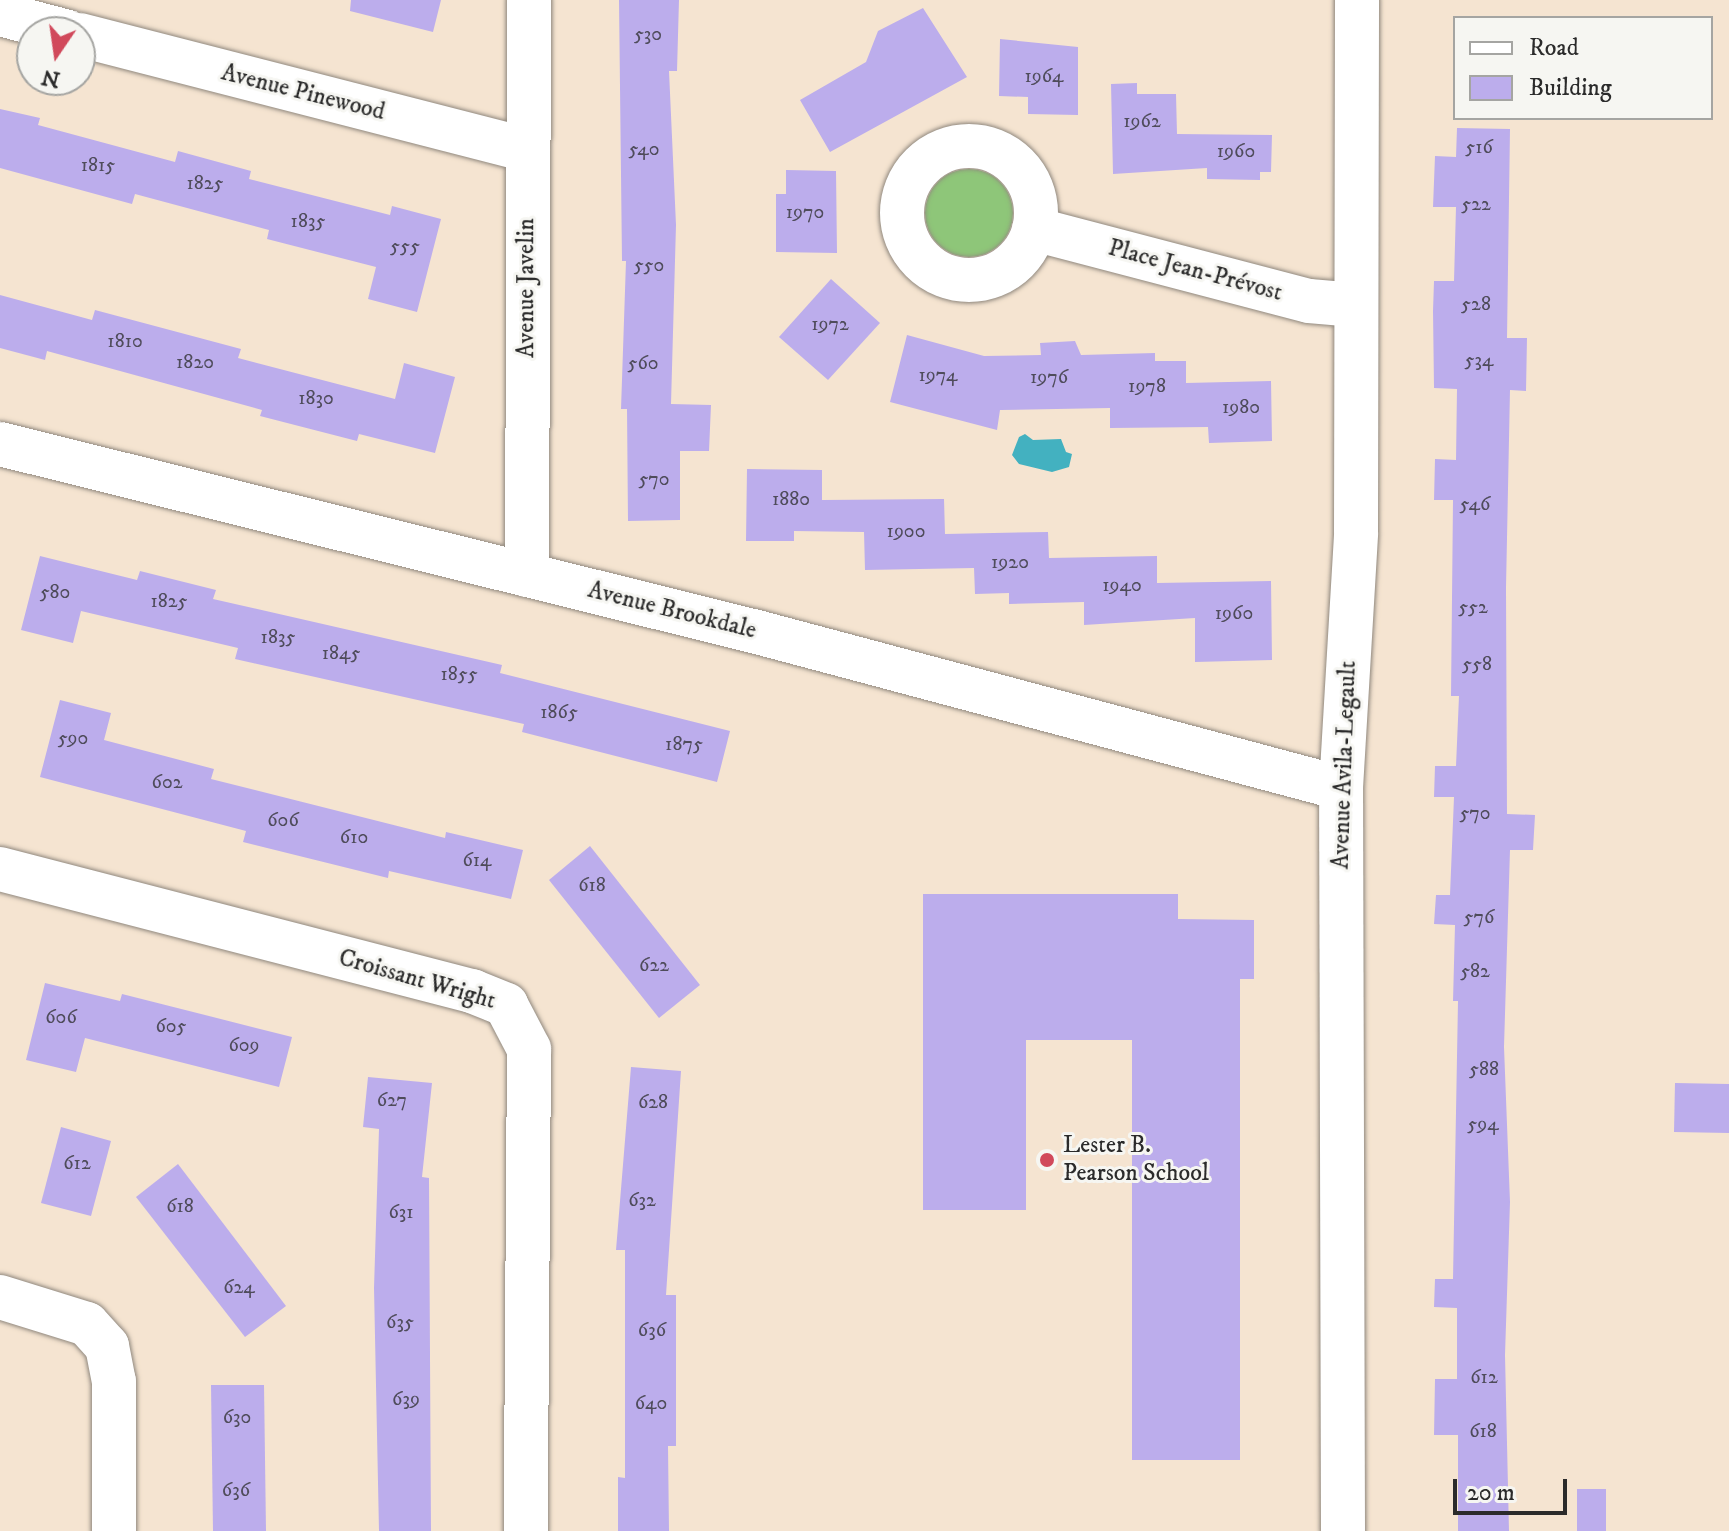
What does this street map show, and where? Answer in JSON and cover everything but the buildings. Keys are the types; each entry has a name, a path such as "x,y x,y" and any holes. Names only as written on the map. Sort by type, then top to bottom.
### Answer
{"street":[{"name":"Avenue Javelin","path":"527,575 529,0"},
{"name":"Avenue Avila-Legault","path":"1343,1531 1341,788 1356,532 1357,0"},
{"name":"Avenue Pinewood","path":"96,39 527,150"},
{"name":"Place Jean-Prévost","path":"1034,229 1309,301 1356,305"},
{"name":"Avenue Brookdale","path":"0,444 527,575 1341,788"},
{"name":"Croissant Wright","path":"0,869 472,991 506,1005 529,1049 526,1531"},
{"path":"0,1297 87,1324 107,1346 114,1381 114,1531"}],"green space":[{"path":"969,169 986,172 1000,182 1010,196 1013,213 1010,230 1000,244 986,254 969,257 952,254 938,244 928,230 925,213 928,196 938,182 952,172"}],"water":[{"path":"1025,434 1033,440 1061,439 1066,452 1072,454 1069,467 1052,472 1019,464 1012,455 1019,437"}],"place":[{"name":"Lester B. Pearson School","path":"1047,1160"}]}
